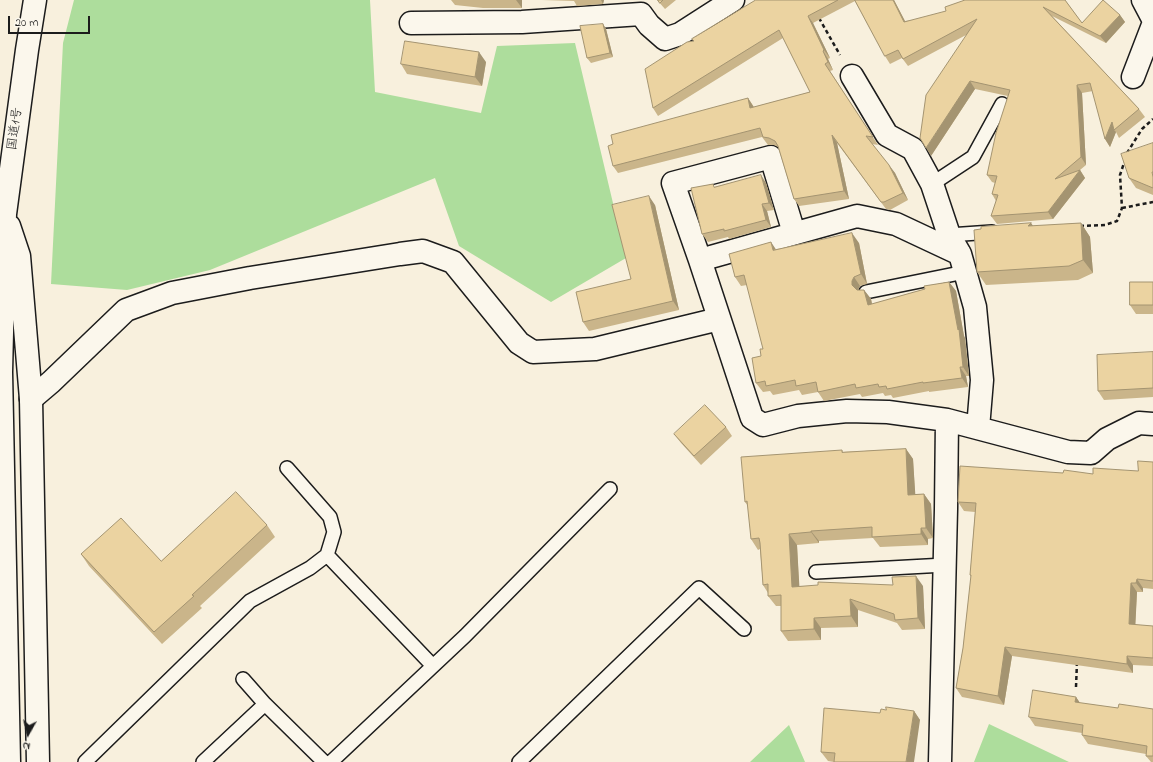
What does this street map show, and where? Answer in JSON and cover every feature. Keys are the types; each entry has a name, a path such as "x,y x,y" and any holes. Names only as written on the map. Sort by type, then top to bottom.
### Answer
{"main road":[{"name":"国道1号","path":"10,762 1,372 5,214 35,0"},
{"path":"411,23 522,22 641,14 649,25 665,39 680,34 733,0"},
{"path":"1143,0 1153,19"},
{"path":"1133,77 1153,25"},
{"path":"852,76 887,135 913,150 932,184 949,235 962,263 975,307 982,380 978,428"},
{"path":"794,233 771,157 673,183 752,418 763,425 798,416 847,411 888,412 947,420 1068,452 1091,453 1107,439 1139,423 1153,424"},
{"path":"5,214 19,256 31,399 38,762"},
{"path":"700,260 857,216 896,224 962,263"},
{"path":"31,399 51,382 126,310 172,293 250,278 400,254 422,252 453,262 519,342 533,352 595,349 719,319"},
{"path":"940,762 947,420"}],"lane":[{"path":"932,184 973,158 1002,104"},
{"path":"949,235 1004,231"},
{"path":"866,292 962,263"},
{"path":"85,762 250,601 310,568 326,555 334,532 330,517 287,468"},
{"path":"331,762 465,636 610,489"},
{"path":"326,555 433,666"},
{"path":"816,572 945,565"},
{"path":"519,762 699,588 744,629"},
{"path":"243,679 265,704 324,762"},
{"path":"203,762 265,704"}],"path":[{"path":"818,16 852,76"},
{"path":"1075,226 1105,225 1117,221 1122,208 1120,175 1127,154 1142,129 1153,119"},
{"path":"1122,208 1153,202"},
{"path":"1076,687 1078,657"}],"green space":[{"path":"74,0 370,0 375,92 481,113 497,46 575,43 626,258 551,302 459,246 435,178 210,270 127,290 51,284 63,43"},
{"path":"989,724 1069,762 974,762"},
{"path":"789,725 805,762 750,762"}],"building":[{"path":"756,0 838,0 808,16 824,50 823,51 828,62 825,64 873,137 866,136 889,165 903,193 881,202 832,135 844,191 794,199 778,146 775,141 763,137 760,128 613,166 608,146 613,144 611,135 748,98 750,108 810,92 779,30 653,108 645,69 687,42 694,41 692,39"},
{"path":"855,0 893,0 904,22 946,11 945,7 965,0 1065,0 1082,23 1103,0 1120,15 1100,36 1043,7 1139,109 1114,130 1112,122 1105,139 1090,83 1077,85 1081,157 1055,179 1080,170 1048,212 991,216 998,195 992,194 997,176 987,175 996,133 1010,90 970,81 926,148 920,138 926,95 977,19 903,59 898,50 885,56"},
{"path":"603,24 610,53 587,58 580,26"},
{"path":"405,41 479,52 475,77 401,64"},
{"path":"1153,143 1153,188 1129,178 1121,154"},
{"path":"761,175 769,203 762,204 766,220 724,231 724,229 702,234 691,188 713,184 714,187"},
{"path":"649,196 673,301 583,322 576,292 631,279 612,205"},
{"path":"1031,223 1028,226 1081,223 1083,260 1069,266 977,272 974,230 981,229 981,227"},
{"path":"852,233 861,274 854,277 852,285 857,290 864,290 868,305 925,289 924,286 949,282 958,330 959,329 963,367 960,367 962,378 923,382 887,389 886,386 879,387 878,384 856,388 855,384 818,392 816,382 796,386 795,380 766,386 765,381 756,383 752,358 761,356 760,349 763,349 744,275 735,277 729,254 771,242 773,250"},
{"path":"1130,282 1153,282 1153,305 1130,305"},
{"path":"1153,352 1153,388 1098,391 1097,355"},
{"path":"705,405 726,427 694,456 674,434"},
{"path":"906,449 908,495 924,494 926,528 921,528 921,534 872,537 872,527 789,534 792,587 818,585 818,582 893,585 892,577 916,576 918,618 895,620 894,614 850,599 851,616 814,618 814,629 781,631 781,595 768,596 768,584 763,585 759,538 751,539 747,501 745,502 741,457 842,450 842,452"},
{"path":"1138,461 1153,462 1153,581 1137,579 1136,583 1131,583 1129,624 1153,626 1153,658 1127,656 1127,664 1005,647 998,696 956,688 963,648 971,575 976,503 958,502 960,466 1063,473 1064,470 1093,474 1093,468 1138,471"},
{"path":"236,492 267,525 192,595 194,596 154,632 81,554 121,518 161,561"},
{"path":"1033,690 1076,697 1075,702 1118,708 1119,704 1153,709 1153,756 1146,756 1147,746 1082,735 1083,725 1029,717"},
{"path":"886,707 914,711 906,762 834,762 835,753 821,752 824,708 880,713 881,709 886,710"}]}
